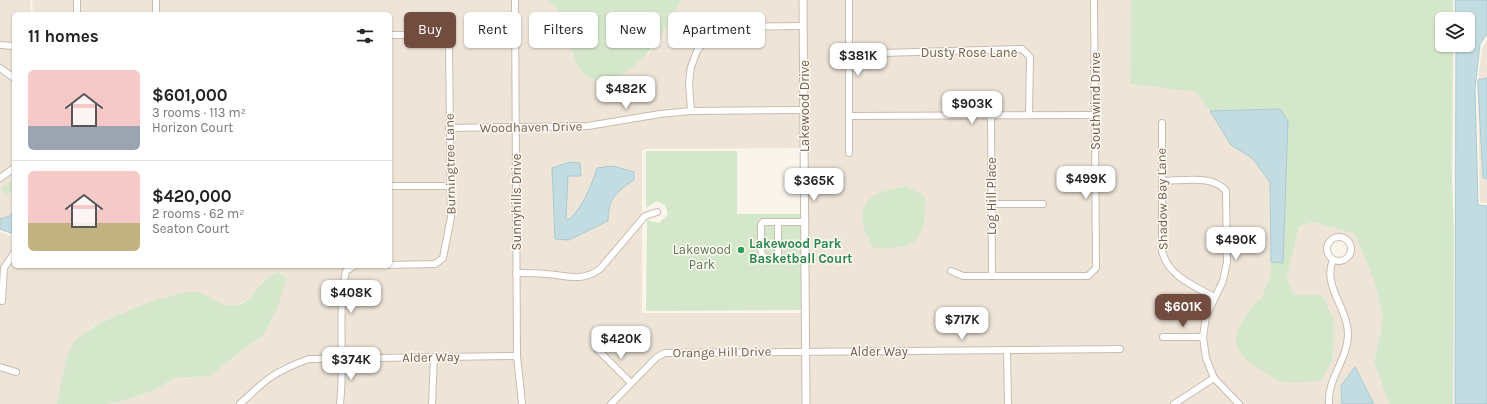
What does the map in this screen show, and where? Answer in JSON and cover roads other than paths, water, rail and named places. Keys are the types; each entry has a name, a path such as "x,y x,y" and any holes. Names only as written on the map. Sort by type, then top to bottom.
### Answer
{"street":[{"path":"76,12 77,0"},
{"path":"156,0 156,12"},
{"name":"Sunnyhills Drive","path":"515,0 517,356 522,404"},
{"name":"Lakewood Drive","path":"803,0 806,404"},
{"path":"849,0 849,153"},
{"name":"Southwind Drive","path":"951,271 963,276 1088,276 1096,268 1094,0"},
{"path":"691,111 689,82 691,67 697,51 711,32 723,27 803,26"},
{"name":"Burningtree Lane","path":"392,35 438,35 446,39 449,46 451,217 443,258 435,264 392,265"},
{"path":"0,45 12,46"},
{"name":"Dusty Rose Lane","path":"848,54 1022,49 1030,57 1029,115"},
{"path":"0,68 12,77"},
{"name":"Woodhaven Drive","path":"449,128 588,126 660,114 691,111 804,110"},
{"path":"849,116 1095,115"},
{"name":"Log Hill Place","path":"991,116 992,276"},
{"name":"Shadow Bay Lane","path":"1162,123 1162,251 1164,262 1174,274 1214,298"},
{"path":"0,178 12,169"},
{"path":"1162,181 1212,181 1221,184 1226,191 1227,262 1222,281 1206,316 1203,337 1206,358 1214,378 1239,404"},
{"path":"392,186 450,186"},
{"path":"991,204 1043,204"},
{"path":"516,273 546,274 578,278 590,276 600,269 645,216 657,212"},
{"path":"778,222 778,254 776,258 767,258 762,255 760,250 761,225 763,222 778,222 804,222"},
{"path":"2,301 4,268 12,256"},
{"path":"1328,404 1331,382 1346,350 1348,332 1344,315 1332,289 1331,266 1333,260"},
{"path":"340,404 342,358 341,292 346,271 351,268"},
{"path":"1164,337 1203,337"},
{"name":"Alder Way","path":"805,352 1120,349"},
{"path":"598,350 631,383"},
{"path":"1007,350 1008,404"},
{"name":"Orange Hill Drive","path":"612,404 657,357 665,353 805,352"},
{"name":"Alder Way","path":"240,404 264,381 283,368 309,359 517,356"},
{"path":"432,404 434,357"},
{"path":"0,367 16,372"},
{"path":"1174,404 1214,378"}],"water":[{"path":"1455,0 1487,0 1487,34 1480,44 1475,89 1478,205 1487,206 1487,404 1455,404 1456,52 1475,52 1475,12 1456,12"},
{"path":"1487,78 1487,179 1483,178 1478,80"},
{"path":"1280,109 1288,121 1283,263 1271,262 1270,182 1252,158 1231,145 1210,111"},
{"path":"570,162 580,163 581,176 568,176 566,219 570,219 583,201 590,189 597,168 613,166 634,172 634,180 622,188 614,197 608,213 608,221 569,240 555,239 552,168"},
{"path":"12,213 12,234 0,229 0,219 10,216"},
{"path":"1355,367 1374,404 1342,404 1341,386"}],"place":[{"name":"Lakewood Park Basketball Court","path":"741,250"}],"park label":[{"name":"Lakewood Park","path":"702,256"}]}
